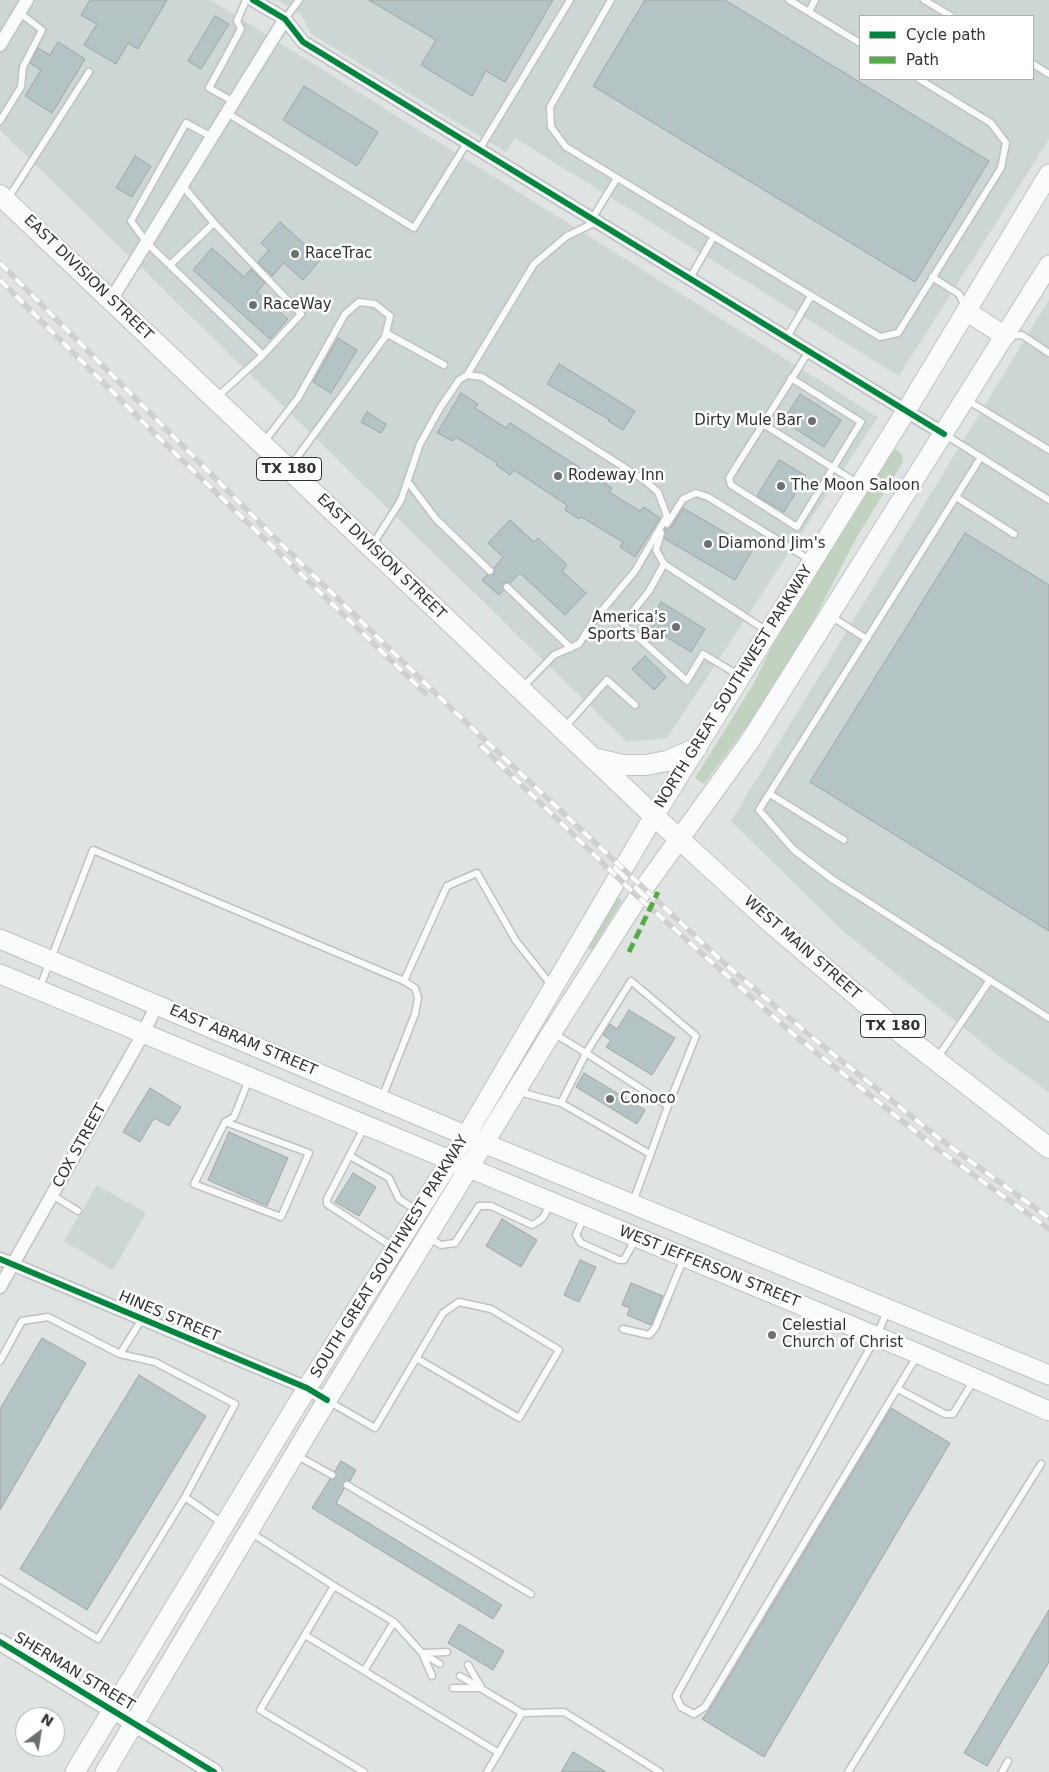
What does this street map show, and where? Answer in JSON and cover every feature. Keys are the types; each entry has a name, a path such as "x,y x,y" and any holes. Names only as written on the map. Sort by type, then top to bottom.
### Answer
{"main road":[{"name":"NORTH GREAT SOUTHWEST PARKWAY","path":"654,816 906,412 1049,174"},
{"name":"EAST DIVISION STREET","path":"3,198 654,816"},
{"path":"679,838 750,742 1049,265"},
{"path":"966,311 1005,336"},
{"path":"593,758 623,765 646,766 667,762 697,748"},
{"name":"WEST MAIN STREET","path":"654,816 770,922 902,1034 1049,1148"},
{"name":"SOUTH GREAT SOUTHWEST PARKWAY","path":"75,1772 307,1388 466,1136 654,816"},
{"name":"SOUTH GREAT SOUTHWEST PARKWAY","path":"105,1772 327,1400 486,1144 552,1032 679,838"},
{"name":"EAST ABRAM STREET","path":"0,939 486,1144"},
{"name":"EAST ABRAM STREET","path":"0,974 450,1160"},
{"name":"WEST JEFFERSON STREET","path":"486,1144 1049,1375"},
{"name":"WEST JEFFERSON STREET","path":"450,1160 848,1324 1049,1411"},
{"path":"642,1239 660,1214"},
{"path":"848,1324 859,1296"}],"street":[{"path":"0,45 27,0"},
{"path":"253,0 285,19 303,42 944,434"},
{"path":"111,300 285,19"},
{"name":"COX STREET","path":"0,1287 143,1034 157,1004"},
{"name":"HINES STREET","path":"0,1259 307,1388 327,1400"},
{"name":"SHERMAN STREET","path":"0,1642 214,1772"}],"lane":[{"path":"246,0 237,21 241,29 209,88 230,108 414,228 467,142"},
{"path":"285,19 298,0"},
{"path":"479,150 570,0"},
{"path":"611,0 550,107 551,127 566,147 880,337 898,333 1001,168 1006,143 991,123 921,80"},
{"path":"789,0 859,42"},
{"path":"809,12 816,0"},
{"path":"924,0 950,15"},
{"path":"0,121 21,87 23,67 42,30 20,13"},
{"path":"1034,65 1049,74"},
{"path":"3,198 89,72"},
{"path":"212,137 186,123 131,221 147,243 262,356"},
{"path":"467,376 534,264 567,236 594,220 617,178"},
{"path":"182,185 214,223 301,314 262,356 215,399"},
{"path":"170,265 214,223"},
{"path":"690,278 714,236"},
{"path":"932,278 959,294 966,311"},
{"path":"787,337 812,296"},
{"path":"263,444 298,398 345,314 360,302 375,304 390,316 386,333 289,469"},
{"path":"386,333 444,365"},
{"path":"1005,336 1022,335 1049,353"},
{"path":"791,378 861,422 797,527 731,485 729,478 791,378 809,350"},
{"path":"371,547 401,500 420,444 436,415 459,380 467,376 482,377 644,480 658,492 667,516 635,572 594,620 579,644 554,655 521,690"},
{"path":"966,400 1049,450"},
{"path":"763,424 860,485"},
{"path":"944,434 1049,500"},
{"path":"980,457 759,810 794,850 832,880 1049,1018"},
{"path":"408,482 436,519 490,571"},
{"path":"768,632 664,564 656,550 660,534 684,498 696,493 708,497 812,561"},
{"path":"956,497 1014,534"},
{"path":"664,564 649,591 623,624 687,681 704,654 741,677"},
{"path":"507,587 571,648"},
{"path":"828,615 867,639"},
{"path":"563,729 607,680 635,705"},
{"path":"770,794 844,840"},
{"path":"39,991 93,850 404,981 415,988 418,998 415,1014 382,1100"},
{"path":"404,981 447,886 477,873 516,941 552,987"},
{"path":"936,1060 990,980"},
{"path":"561,1102 586,1054 631,981 696,1036 632,1203"},
{"path":"552,1032 668,1106"},
{"path":"225,1122 308,1153 281,1218 194,1184 225,1122 234,1116 249,1078"},
{"path":"517,1091 561,1102 650,1154"},
{"path":"365,1125 327,1199 327,1204 394,1248"},
{"path":"350,1156 389,1178 399,1199 417,1211"},
{"path":"52,1195 78,1211"},
{"path":"427,1237 441,1245 455,1243 477,1209 484,1205 532,1225 542,1219 552,1202"},
{"path":"584,1216 576,1235 577,1240 619,1260 627,1257 642,1239"},
{"path":"622,1328 649,1335 654,1328 685,1257"},
{"path":"327,1400 374,1428 442,1313 459,1302 491,1309 559,1350 518,1418 416,1358"},
{"path":"888,1308 876,1337 676,1696 681,1707 694,1714 705,1707 919,1354"},
{"path":"0,1362 22,1321 48,1317 120,1354 155,1362 235,1404 185,1497 98,1639 0,1579"},
{"path":"120,1354 142,1319"},
{"path":"898,1390 945,1414 953,1414 975,1378"},
{"path":"295,1454 332,1475"},
{"path":"848,1772 1041,1464"},
{"path":"347,1485 531,1594"},
{"path":"185,1497 225,1526"},
{"path":"249,1531 394,1622 422,1654 432,1676"},
{"path":"334,1586 260,1710 364,1772"},
{"path":"364,1671 394,1622"},
{"path":"306,1635 499,1753"},
{"path":"422,1654 447,1652"},
{"path":"422,1654 440,1664"},
{"path":"468,1665 482,1688"},
{"path":"460,1676 522,1713 564,1712 660,1772"},
{"path":"453,1688 482,1688"},
{"path":"486,1772 522,1713"},
{"path":"1002,1772 1008,1761"}],"shaded area":[{"path":"0,0 211,0 878,417 667,738 627,742 0,130"},
{"path":"278,0 1049,0 1049,139 899,376 515,138 506,152 311,34 301,14"},
{"path":"1049,300 1049,1092 1000,1057 843,931 731,821"},
{"path":"97,1185 146,1213 113,1270 64,1241"}],"green space":[{"path":"895,449 902,454 903,462 858,535 810,627 754,717 704,784 695,778 754,683 793,603 891,450"},
{"path":"616,895 622,901 592,950 588,948"}],"building":[{"path":"90,0 167,0 138,49 128,43 116,64 84,45 97,24 81,15"},
{"path":"369,0 553,0 505,82 486,71 472,96 421,65 436,40"},
{"path":"645,0 725,0 989,161 915,282 593,86"},
{"path":"215,16 229,24 201,69 188,61"},
{"path":"58,42 85,59 52,113 25,96 41,70 30,63 38,48 50,55"},
{"path":"304,86 378,132 357,166 283,120"},
{"path":"135,156 151,166 132,197 116,188"},
{"name":"RaceTrac","path":"280,222 321,259 303,280 284,263 272,276 258,262 269,250 261,243"},
{"name":"RaceWay","path":"212,248 244,277 251,269 265,283 257,292 288,319 270,339 193,270"},
{"path":"338,338 357,350 331,393 313,382"},
{"path":"559,364 635,411 623,430 608,421 610,420 547,384"},
{"name":"Rodeway Inn","path":"461,393 478,404 475,408 506,428 510,423 612,488 609,492 640,511 644,507 660,518 635,557 620,547 623,542 581,517 579,519 565,510 567,505 514,470 510,475 496,465 497,463 456,437 453,441 437,433"},
{"name":"Dirty Mule Bar","path":"800,394 841,420 824,447 783,421"},
{"path":"367,412 386,424 381,433 361,422"},
{"name":"The Moon Saloon","path":"779,460 806,476 784,512 757,496"},
{"name":"Diamond Jim's","path":"683,508 753,549 735,580 665,539 665,529 671,527"},
{"path":"510,520 534,542 538,538 567,565 562,571 586,593 565,615 520,573 510,583 504,583 503,590 499,595 482,580 487,575 494,574 494,568 503,557 488,543"},
{"path":"965,533 1049,585 1049,931 810,782"},
{"name":"America's Sports Bar","path":"661,602 705,629 691,652 647,625"},
{"path":"645,656 666,677 654,690 632,669"},
{"path":"629,1010 675,1038 652,1075 606,1047 611,1040 603,1035 610,1024 617,1029"},
{"name":"Conoco","path":"584,1073 645,1110 637,1124 576,1087"},
{"path":"150,1088 181,1107 169,1126 154,1118 140,1142 123,1132"},
{"path":"229,1132 288,1158 267,1206 208,1180"},
{"path":"353,1173 376,1187 359,1216 335,1202"},
{"path":"502,1219 537,1240 521,1267 486,1246"},
{"path":"580,1260 596,1267 579,1302 564,1295"},
{"path":"631,1283 663,1296 651,1325 627,1315 630,1308 622,1305"},
{"path":"42,1338 86,1363 0,1510 0,1409"},
{"path":"139,1375 206,1416 87,1610 20,1569"},
{"path":"891,1408 950,1443 764,1757 702,1719"},
{"path":"341,1461 356,1470 350,1481 343,1482 344,1489 336,1503 502,1605 493,1619 312,1508 330,1479 336,1478 335,1471"},
{"path":"1049,1610 1049,1662 987,1766 964,1753"},
{"path":"459,1624 504,1651 493,1670 448,1643"},
{"path":"573,1752 606,1772 561,1772"}],"railway":[{"path":"0,263 274,537 455,712 724,963 813,1038 940,1139 1049,1218"},
{"path":"0,280 153,432 425,693"},
{"path":"481,746 638,897 792,1033 936,1148 1049,1229"}],"marked path":[{"path":"629,952 658,892"}],"cycle path":[{"path":"253,0 285,19 303,42 944,434"},
{"path":"0,1259 307,1388 327,1400"},
{"path":"0,1642 214,1772"}],"place":[{"name":"RaceTrac","path":"295,254"},
{"name":"RaceWay","path":"253,305"},
{"name":"Dirty Mule Bar","path":"812,421"},
{"name":"Rodeway Inn","path":"558,476"},
{"name":"The Moon Saloon","path":"781,486"},
{"name":"Diamond Jim's","path":"708,544"},
{"name":"America's Sports Bar","path":"676,627"},
{"name":"Conoco","path":"610,1099"},
{"name":"Celestial Church of Christ","path":"772,1335"}]}
